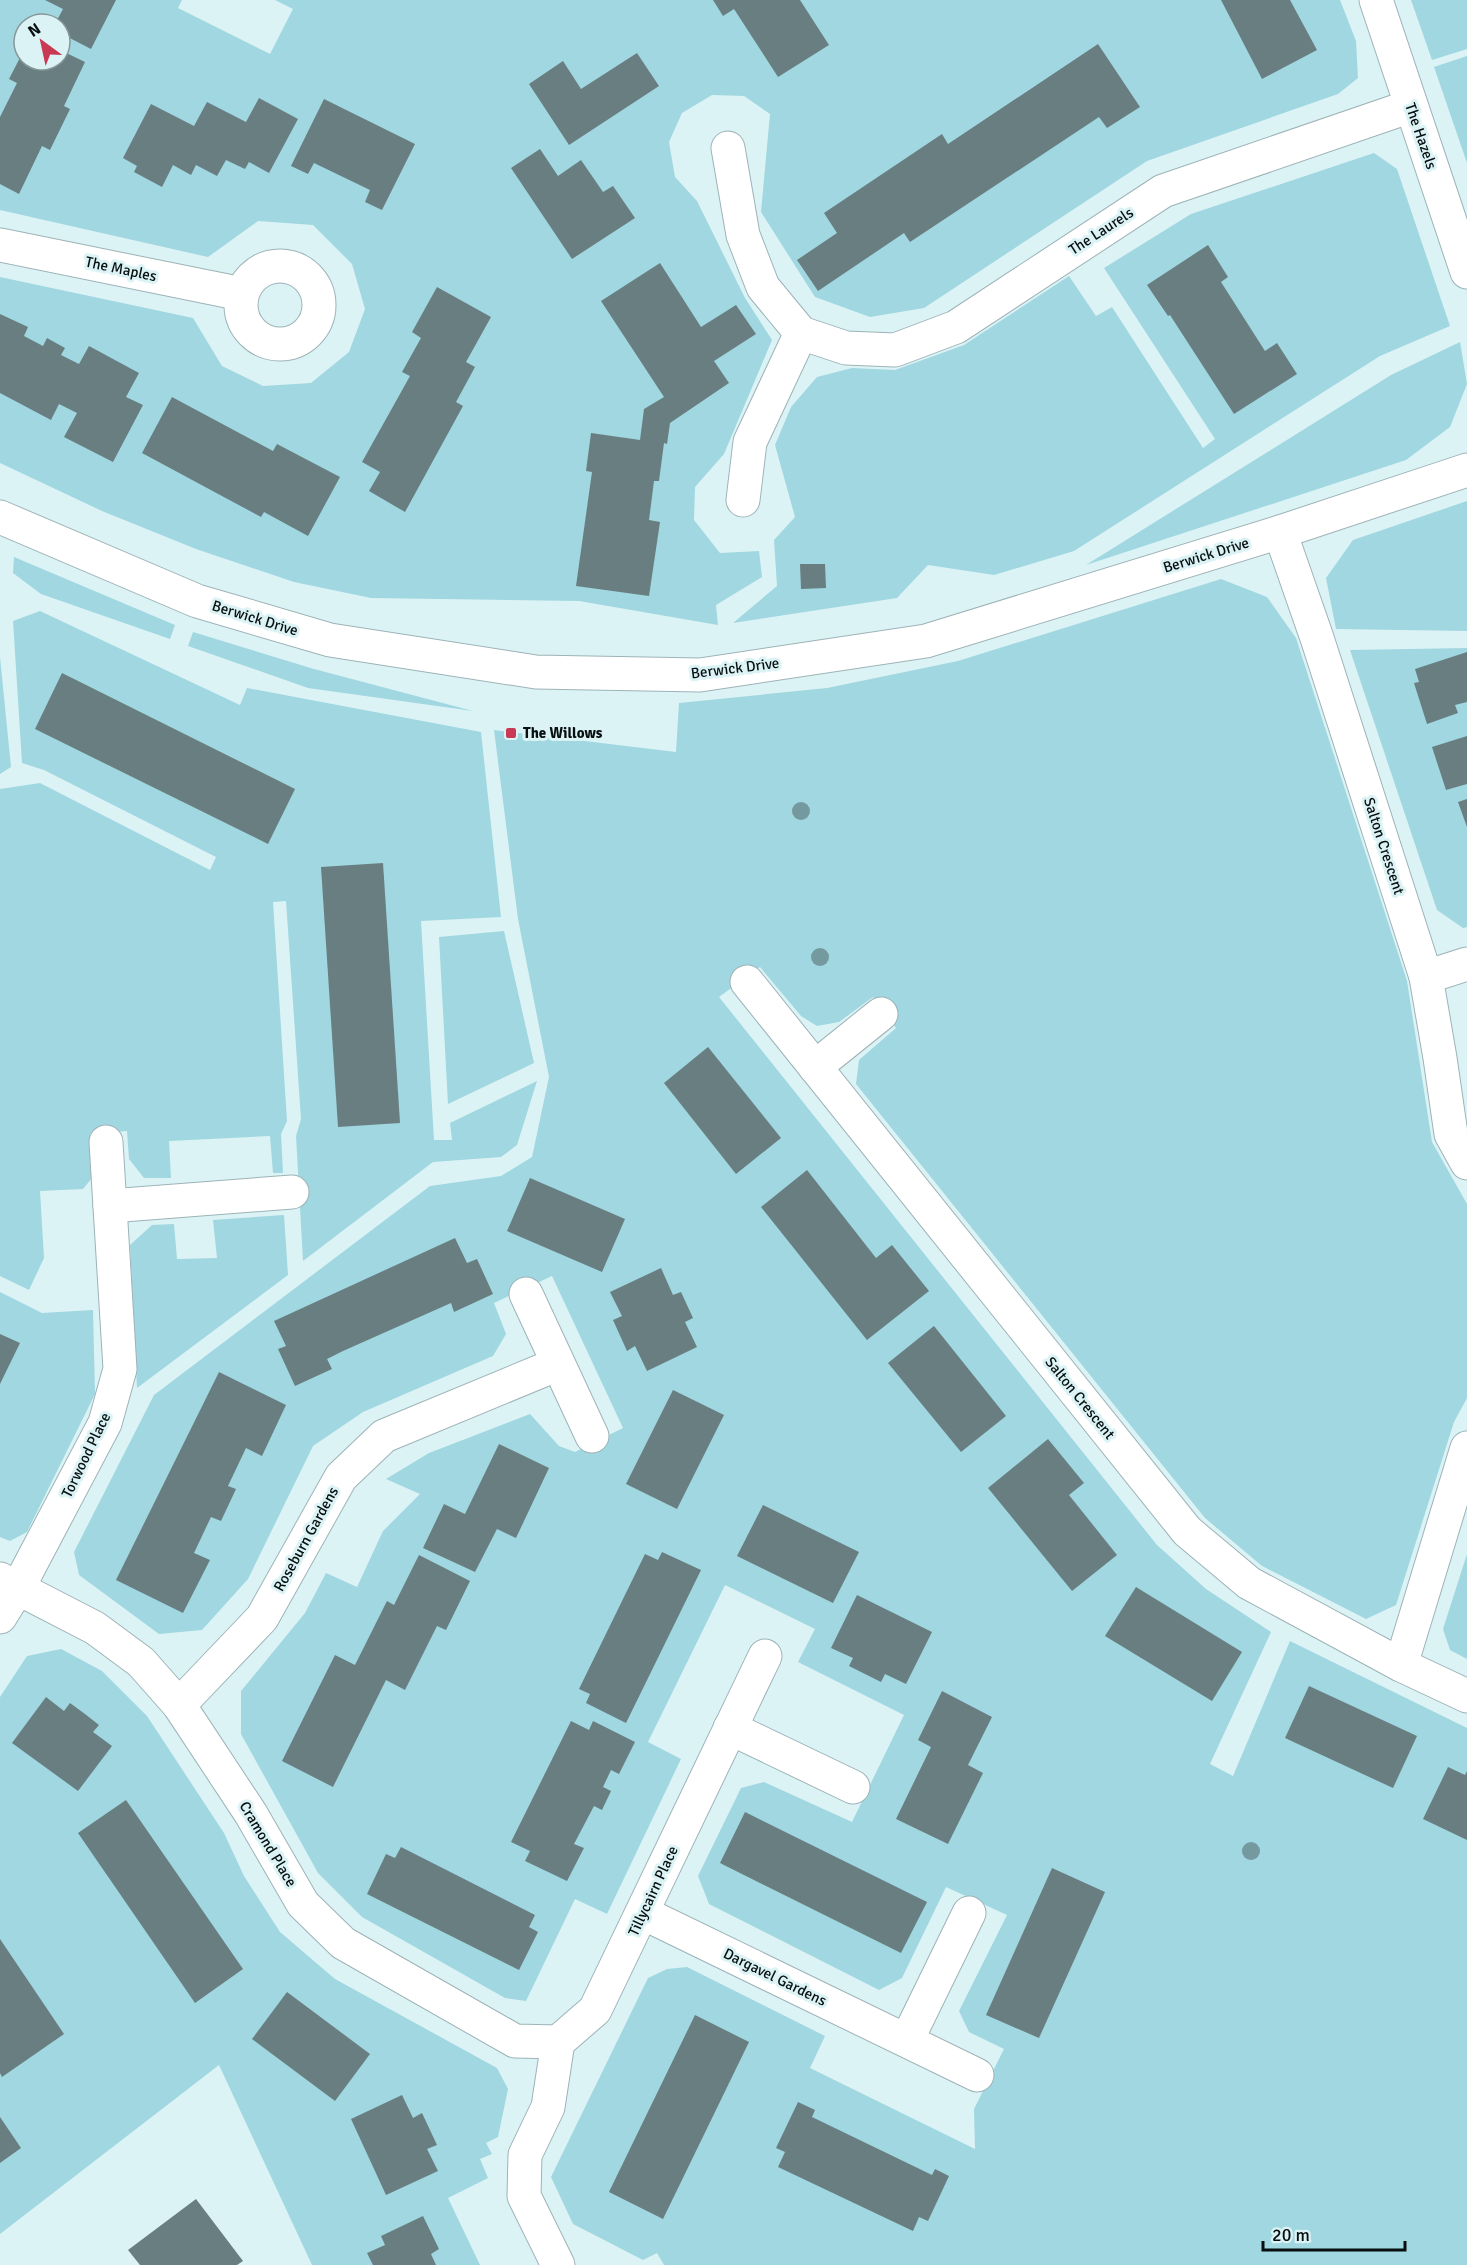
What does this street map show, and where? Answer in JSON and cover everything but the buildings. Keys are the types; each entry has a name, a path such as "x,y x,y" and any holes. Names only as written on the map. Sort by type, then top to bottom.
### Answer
{"street":[{"name":"The Hazels","path":"1376,0 1467,272"},
{"name":"The Laurels","path":"801,333 846,348 895,350 956,327 1163,191 1411,106"},
{"path":"728,148 743,235 763,287 801,333 750,442 743,500"},
{"name":"The Maples","path":"0,244 242,294"},
{"name":"Berwick Drive","path":"0,517 197,601 330,640 536,672 700,675 926,641 1280,532 1467,471"},
{"name":"Salton Crescent","path":"1280,532 1426,977 1451,1134 1467,1163"},
{"path":"1426,977 1467,964"},
{"name":"Salton Crescent","path":"747,982 1187,1531 1249,1583 1401,1665 1467,1696"},
{"path":"815,1067 882,1014"},
{"name":"Torwood Place","path":"0,1617 9,1584 105,1423 120,1369 106,1142"},
{"path":"110,1206 292,1192"},
{"path":"526,1294 592,1437"},
{"name":"Roseburn Gardens","path":"179,1705 262,1618 341,1477 384,1437 558,1364"},
{"path":"1401,1665 1467,1448"},
{"name":"Cramond Place","path":"9,1584 95,1628 141,1662 179,1705 250,1814 303,1904 343,1943 515,2041 558,2042"},
{"name":"Tillycairn Place","path":"558,2042 595,2010 765,1656"},
{"path":"730,1728 853,1787"},
{"name":"Dargavel Gardens","path":"643,1913 977,2075"},
{"path":"907,2040 969,1914"},
{"path":"558,2042 548,2107 525,2155 524,2196 558,2265"}],"shaded area":[{"path":"0,0 182,0 178,8 270,54 293,9 275,0 1340,0 1356,41 1358,78 1338,94 1147,161 924,308 870,317 815,297 761,212 770,114 744,96 712,95 682,113 669,142 675,177 697,201 745,298 772,340 724,454 695,487 694,520 720,553 759,551 762,577 716,605 718,625 579,601 371,598 294,582 196,549 102,511 0,463 0,277 193,318 222,366 263,386 311,383 349,352 365,309 352,264 313,225 258,221 208,257 0,210"},
{"path":"1411,0 1467,0 1467,49 1432,60"},
{"path":"1467,56 1467,163 1434,67"},
{"path":"1374,153 1397,169 1450,326 1380,356 1074,551 994,575 928,565 897,598 733,623 777,586 774,540 795,517 775,445 791,407 817,377 852,368 895,370 964,345 1069,276 1096,316 1112,307 1203,448 1215,439 1104,268 1191,214"},
{"path":"1460,342 1467,384 1450,427 1406,460 1086,565 1391,375"},
{"path":"1467,501 1467,631 1336,629 1326,578 1353,540"},
{"path":"14,557 175,625 170,639 41,594 13,573"},
{"path":"1221,579 1267,597 1296,638 1407,981 1432,1142 1467,1204 1467,1398 1454,1422 1396,1605 1366,1619 1262,1566 1205,1518 856,1084 859,1060 896,1028 873,997 839,1022 817,1026 801,1016 760,967 719,997 1157,1545 1206,1589 1271,1632 1210,1764 1233,1776 1290,1641 1467,1728 1467,2265 664,2265 657,2253 643,2260 573,2224 551,2177 648,1978 667,1969 687,1967 825,2036 810,2068 975,2149 974,2109 1004,2049 969,2032 959,2011 1007,1915 946,1887 902,1978 879,1990 709,1904 698,1876 741,1788 764,1782 852,1822 904,1715 798,1662 815,1629 725,1585 648,1742 681,1759 607,1914 575,1899 526,2001 505,1998 362,1917 318,1873 241,1734 241,1691 305,1613 326,1573 357,1587 383,1531 420,1494 386,1479 429,1453 530,1414 559,1446 575,1452 623,1428 552,1276 494,1303 506,1334 493,1356 363,1412 313,1446 248,1579 202,1630 159,1634 79,1575 74,1552 154,1395 430,1186 501,1176 532,1157 549,1077 518,919 494,730 676,752 679,703 827,688 958,661"},
{"path":"40,611 240,705 247,688 481,732 501,917 421,921 434,1140 452,1140 450,1123 537,1081 517,1145 501,1157 433,1162 303,1261 296,1136 301,1119 286,901 273,902 287,1121 281,1134 283,1173 273,1173 270,1136 169,1141 171,1178 144,1178 129,1159 127,1131 90,1134 92,1178 83,1189 40,1191 44,1258 29,1290 0,1276 0,789 40,783 210,870 216,857 44,770 22,763 13,621"},
{"path":"193,632 314,669 473,711 308,688 188,646"},
{"path":"1467,648 1467,927 1463,928 1437,910 1350,650"},
{"path":"0,657 11,767 0,774"},
{"path":"504,931 534,1063 448,1104 439,937"},
{"path":"284,1215 288,1275 137,1388 130,1245 152,1225 174,1224 177,1259 217,1258 213,1220"},
{"path":"0,1292 42,1313 93,1310 95,1394 27,1532 10,1541 0,1537"},
{"path":"1467,1554 1467,1659 1450,1650 1443,1629"},
{"path":"61,1649 102,1671 147,1716 224,1833 244,1876 280,1932 335,1979 497,2068 508,2089 498,2137 486,2143 492,2154 480,2159 488,2178 448,2198 480,2265 312,2265 219,2065 0,2234 0,1697 27,1656"}],"place":[{"name":"The Willows","path":"511,733"}]}
